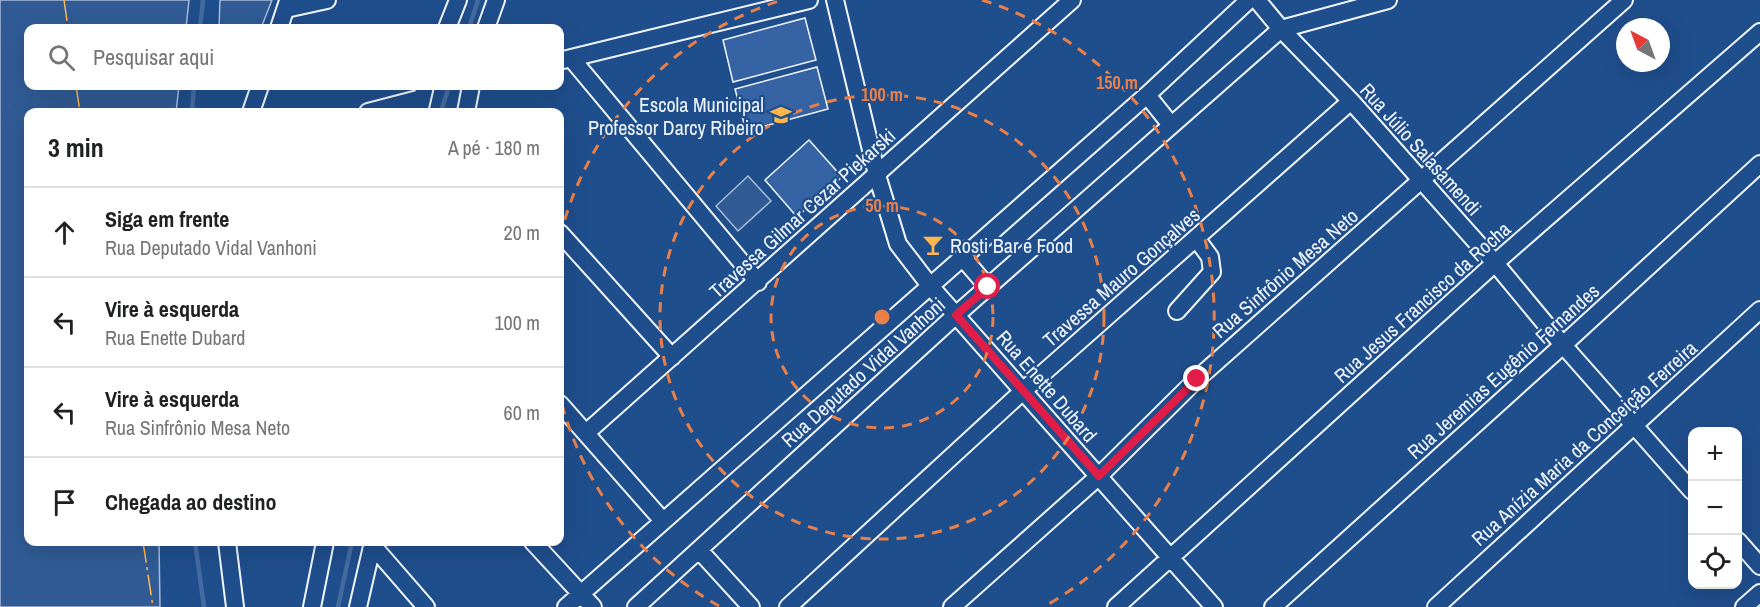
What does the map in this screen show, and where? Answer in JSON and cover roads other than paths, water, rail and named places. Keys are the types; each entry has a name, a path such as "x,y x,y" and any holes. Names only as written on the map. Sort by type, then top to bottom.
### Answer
{"street":[{"path":"280,24 287,5 327,0"},
{"path":"449,24 458,0"},
{"path":"487,24 496,0"},
{"path":"758,282 565,59 809,0"},
{"name":"Rua Enette Dubard","path":"835,0 877,176 898,244 931,287 1215,607"},
{"name":"Travessa Gilmar Cezar Piekarski","path":"586,433 1072,0"},
{"name":"Rua Deputado Vidal Vanhoni","path":"566,607 931,287 1147,95 1249,0"},
{"name":"Rua Júlio Salasamendi","path":"1257,0 1281,29 1351,101 1495,263 1563,345 1688,487"},
{"name":"Rua Deputado Vidal Vanhoni","path":"636,607 956,315 1281,29 1388,0"},
{"name":"Rua Sinfrônio Mesa Neto","path":"952,607 1099,476 1197,379 1624,0"},
{"name":"Rua Jesus Francisco da Rocha","path":"1116,607 1495,263 1760,32"},
{"path":"252,108 258,90"},
{"path":"467,108 470,90"},
{"path":"1147,95 1171,125"},
{"path":"385,108 422,99"},
{"name":"Travessa Mauro Gonçalves","path":"788,607 1024,390 1351,101"},
{"name":"Rua Jeremias Eugênio Fernandes","path":"1273,607 1760,164"},
{"path":"564,237 672,357"},
{"path":"1177,311 1212,272 1210,257 1196,238"},
{"path":"963,258 988,287"},
{"name":"Rua Anízia Maria da Conceição Ferreira","path":"1436,607 1760,310"},
{"path":"564,408 663,521"},
{"path":"227,546 235,607"},
{"path":"312,607 325,546"},
{"path":"358,607 373,546"},
{"path":"375,546 426,607"},
{"path":"537,546 593,607"},
{"path":"1742,546 1760,566"},
{"path":"699,550 751,607"},
{"path":"1744,607 1760,593"}],"waterway":[{"path":"200,24 203,0"},
{"path":"470,24 478,0"},
{"path":"192,108 194,90"},
{"path":"442,108 448,90"},
{"path":"196,546 204,607"},
{"path":"338,607 351,546"}],"place":[{"name":"Escola Municipal Professor Darcy Ribeiro","path":"781,115"},
{"name":"Rosti Bar e Food","path":"933,245"}]}
